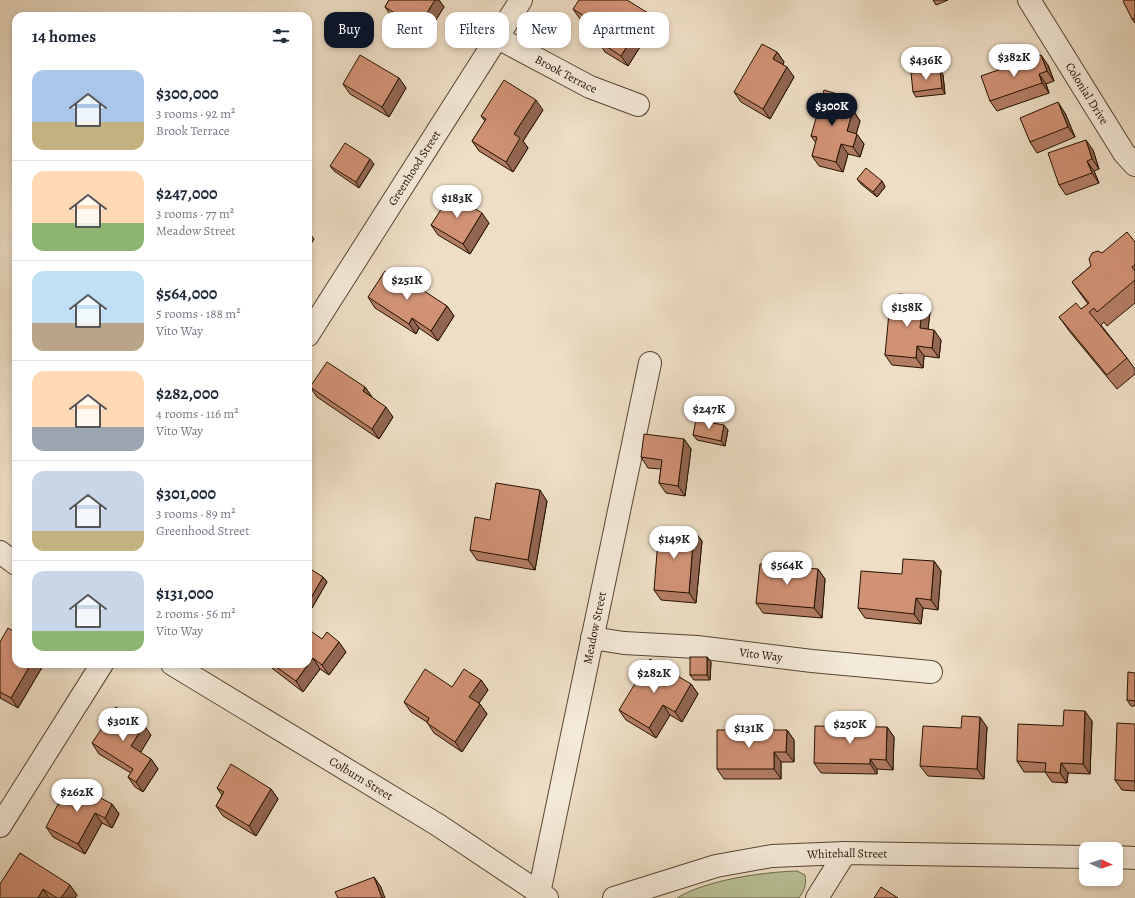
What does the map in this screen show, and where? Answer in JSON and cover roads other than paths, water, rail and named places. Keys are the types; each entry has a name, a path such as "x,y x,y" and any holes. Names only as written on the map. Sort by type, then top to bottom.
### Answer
{"street":[{"name":"Greenhood Street","path":"509,21 522,0"},
{"name":"Colonial Drive","path":"1030,0 1124,153 1135,165"},
{"name":"Brook Terrace","path":"509,44 583,84 638,105"},
{"name":"Greenhood Street","path":"312,329 492,48"},
{"name":"Meadow Street","path":"541,896 592,638 650,363"},
{"path":"0,552 12,561"},
{"name":"Vito Way","path":"592,638 624,643 697,647 812,662 931,672"},
{"path":"0,826 99,668"},
{"name":"Colburn Street","path":"179,668 438,825 541,896"},
{"path":"817,898 845,853"},
{"name":"Whitehall Street","path":"614,898 686,874 745,859 796,854 845,853 1079,857"},
{"path":"1123,857 1135,858"}]}
